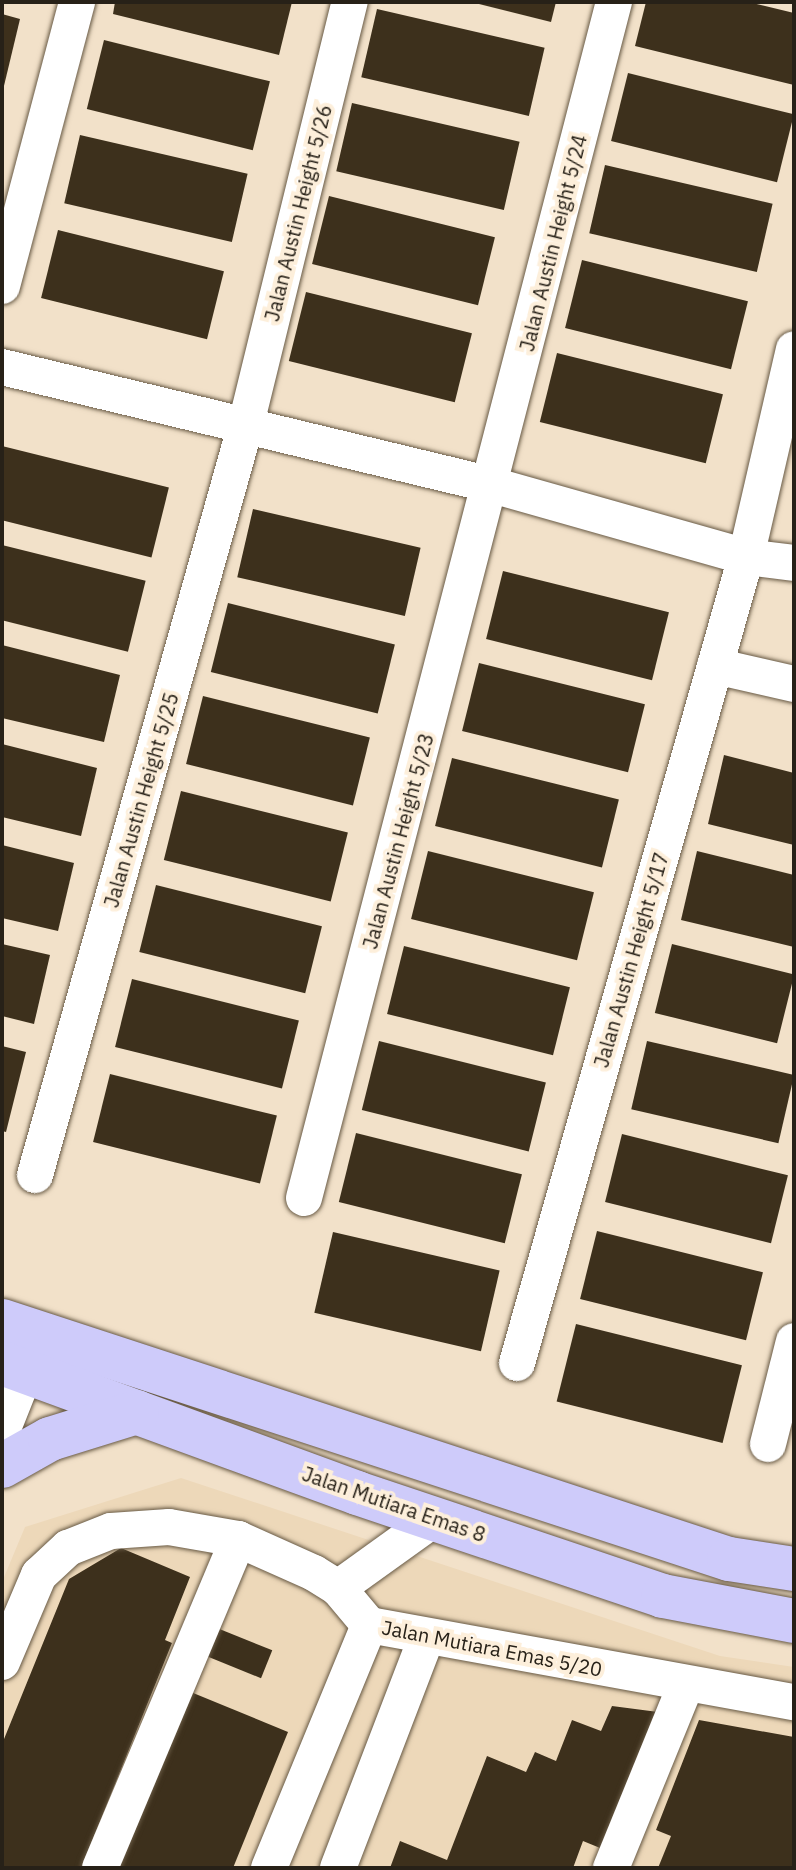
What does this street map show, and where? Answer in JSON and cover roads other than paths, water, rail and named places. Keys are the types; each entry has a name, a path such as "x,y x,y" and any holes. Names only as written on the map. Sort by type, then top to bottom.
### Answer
{"main road":[{"name":"Jalan Mutiara Emas 8","path":"18,1347 137,1412 434,1519 663,1596 794,1621"},
{"path":"18,1347 729,1559 794,1569"},
{"path":"2,1466 50,1439 137,1412"}],"street":[{"path":"2,286 77,2"},
{"name":"Jalan Austin Height 5/26","path":"246,424 350,2"},
{"name":"Jalan Austin Height 5/24","path":"492,485 614,2"},
{"name":"Jalan Austin Height 5/17","path":"517,1363 715,666 778,565 794,349"},
{"path":"2,367 492,485 778,565"},
{"name":"Jalan Austin Height 5/25","path":"35,1175 246,424"},
{"name":"Jalan Austin Height 5/23","path":"304,1198 492,485"},
{"path":"715,666 794,684"},
{"path":"768,1444 794,1341"},
{"path":"2,1431 18,1347"},
{"path":"338,1588 434,1519"},
{"name":"Jalan Mutiara Emas 5/20","path":"2,1662 39,1575 68,1548 111,1531 169,1527 238,1539 338,1588 369,1625 426,1639 794,1702"},
{"path":"100,1868 238,1539"},
{"path":"269,1868 369,1625"},
{"path":"338,1868 426,1639"},
{"path":"611,1868 686,1684"}]}
